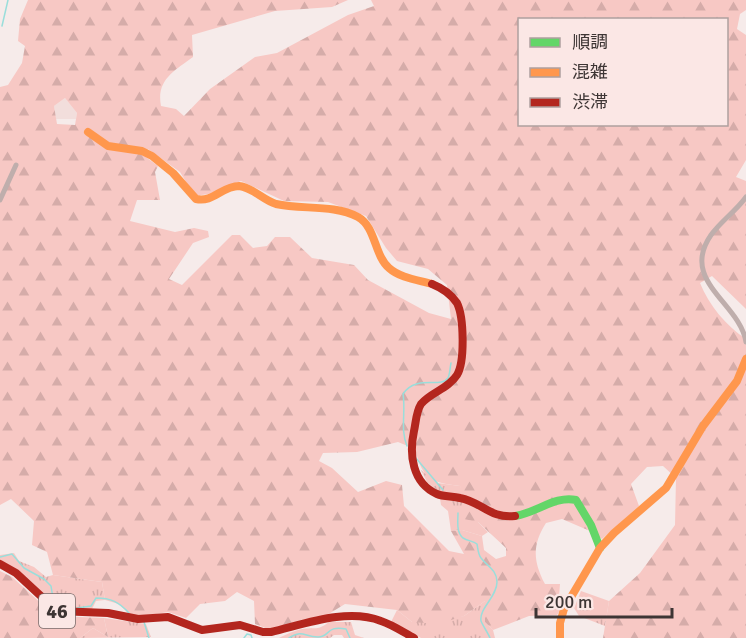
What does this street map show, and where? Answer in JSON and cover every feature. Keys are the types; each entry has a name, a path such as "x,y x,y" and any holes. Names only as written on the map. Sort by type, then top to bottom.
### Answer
{"street":[{"path":"88,132 96,140 111,148 142,151 154,157 181,181 191,196 199,200 209,200 234,186 244,187 268,202 321,207 358,217 364,222 388,267 405,277 439,286 456,302 459,311 463,361 459,374 451,384 428,397 419,408 411,453 411,461 417,475 428,488 439,495 464,498 492,514 503,517 529,514 561,498 568,497 576,500 591,525 600,548"},
{"path":"0,200 16,165"},
{"path":"746,197 711,236 702,258 705,279 711,290 736,318 746,342"},
{"path":"560,638 560,623 564,609 600,548 666,488 703,426 738,381 746,359"},
{"name":"46","path":"0,564 16,573 57,611 91,611 147,618 168,617 202,630 240,625 263,632 335,618 370,619 385,623 414,638"}],"shaded area":[{"path":"65,98 77,113 76,119 56,119 54,106"}],"green space":[{"path":"28,0 348,0 332,7 275,11 192,35 193,57 168,77 161,89 160,97 161,106 176,109 184,116 210,89 255,57 277,53 348,15 374,6 371,0 746,0 746,10 740,14 737,29 746,35 746,160 736,177 746,181 746,309 712,276 700,283 719,314 746,339 746,638 603,638 609,601 640,573 675,525 676,478 663,466 647,467 631,484 639,506 602,539 562,519 546,523 536,546 536,560 545,584 560,584 559,597 563,606 557,615 529,616 493,630 485,622 485,601 464,616 438,624 412,622 397,610 345,604 327,615 268,629 255,624 254,601 237,592 225,601 200,604 186,618 168,612 144,616 130,615 119,604 105,600 102,582 53,575 47,552 32,545 34,521 11,499 0,505 0,87 8,85 22,63 25,46 18,41 20,19","holes":["65,98 77,113 75,125 57,124 54,106","148,149 180,172 194,195 212,193 241,181 284,201 328,202 366,216 397,261 428,269 447,285 451,319 429,313 368,280 354,265 312,258 290,237 275,237 267,246 253,248 240,235 232,235 182,285 169,279 193,243 209,237 208,231 194,228 175,232 130,221 137,200 160,200 155,172 158,166 143,155","398,442 415,449 421,467 429,477 441,483 460,486 464,519 478,522 506,548 506,556 496,559 484,550 482,536 462,530 451,531 464,554 449,551 404,506 402,485 386,481 358,492 332,468 319,461 323,453 357,452"]},
{"path":"421,470 438,483 460,486 478,522 488,532 482,536 462,530 451,531 448,511 441,505 439,492 427,482"},
{"path":"14,553 19,561 34,567 46,577 53,575 102,582 105,600 96,601 92,609 60,610 0,560 0,555"},
{"path":"0,571 12,577 55,616 104,618 108,637 93,628 80,638 0,638"},
{"path":"581,591 609,601 605,626 579,616 574,608"},
{"path":"485,601 485,622 493,630 495,638 421,638 391,622 397,610 412,622 464,616"},
{"path":"104,618 146,624 151,637 80,638 93,628 108,637"},
{"path":"329,622 351,622 355,635 364,638 344,638 342,635 334,635 330,638 279,638 306,628 319,628"}],"waterway":[{"path":"2,26 8,0"},
{"path":"407,446 404,434 403,394 408,388 421,383 445,381 449,376 451,363"},
{"path":"415,457 443,490"},
{"path":"458,513 459,533 465,539 477,544 480,556 494,571 497,578 494,593 481,616 481,621 490,638"},
{"path":"0,557 12,554 24,568 44,579 51,586 57,606 61,607"},
{"path":"77,608 91,606 96,598 101,598 114,601 129,613"},
{"path":"144,622 149,638"},
{"path":"289,638 301,634 313,637 322,636 340,628 346,629 350,638"},
{"path":"244,638 247,634 252,638"}],"traffic: fast":[{"path":"515,516 553,502 576,500 591,525 600,548"}],"traffic: slow":[{"path":"88,132 108,146 142,151 152,156 173,173 196,199 208,199 239,186 276,204 338,210 358,217 368,227 380,256 389,268 404,276 432,284"},
{"path":"560,638 560,623 564,609 600,548 666,488 703,426 737,381 746,359"}],"traffic: jam":[{"path":"432,284 446,292 457,303 461,318 462,350 457,375 419,407 412,449 414,467 422,483 437,494 468,500 499,515 515,516"},
{"path":"0,564 16,573 57,611 108,613 138,619 168,617 202,630 240,625 263,632 326,619 368,617 414,638"}]}
